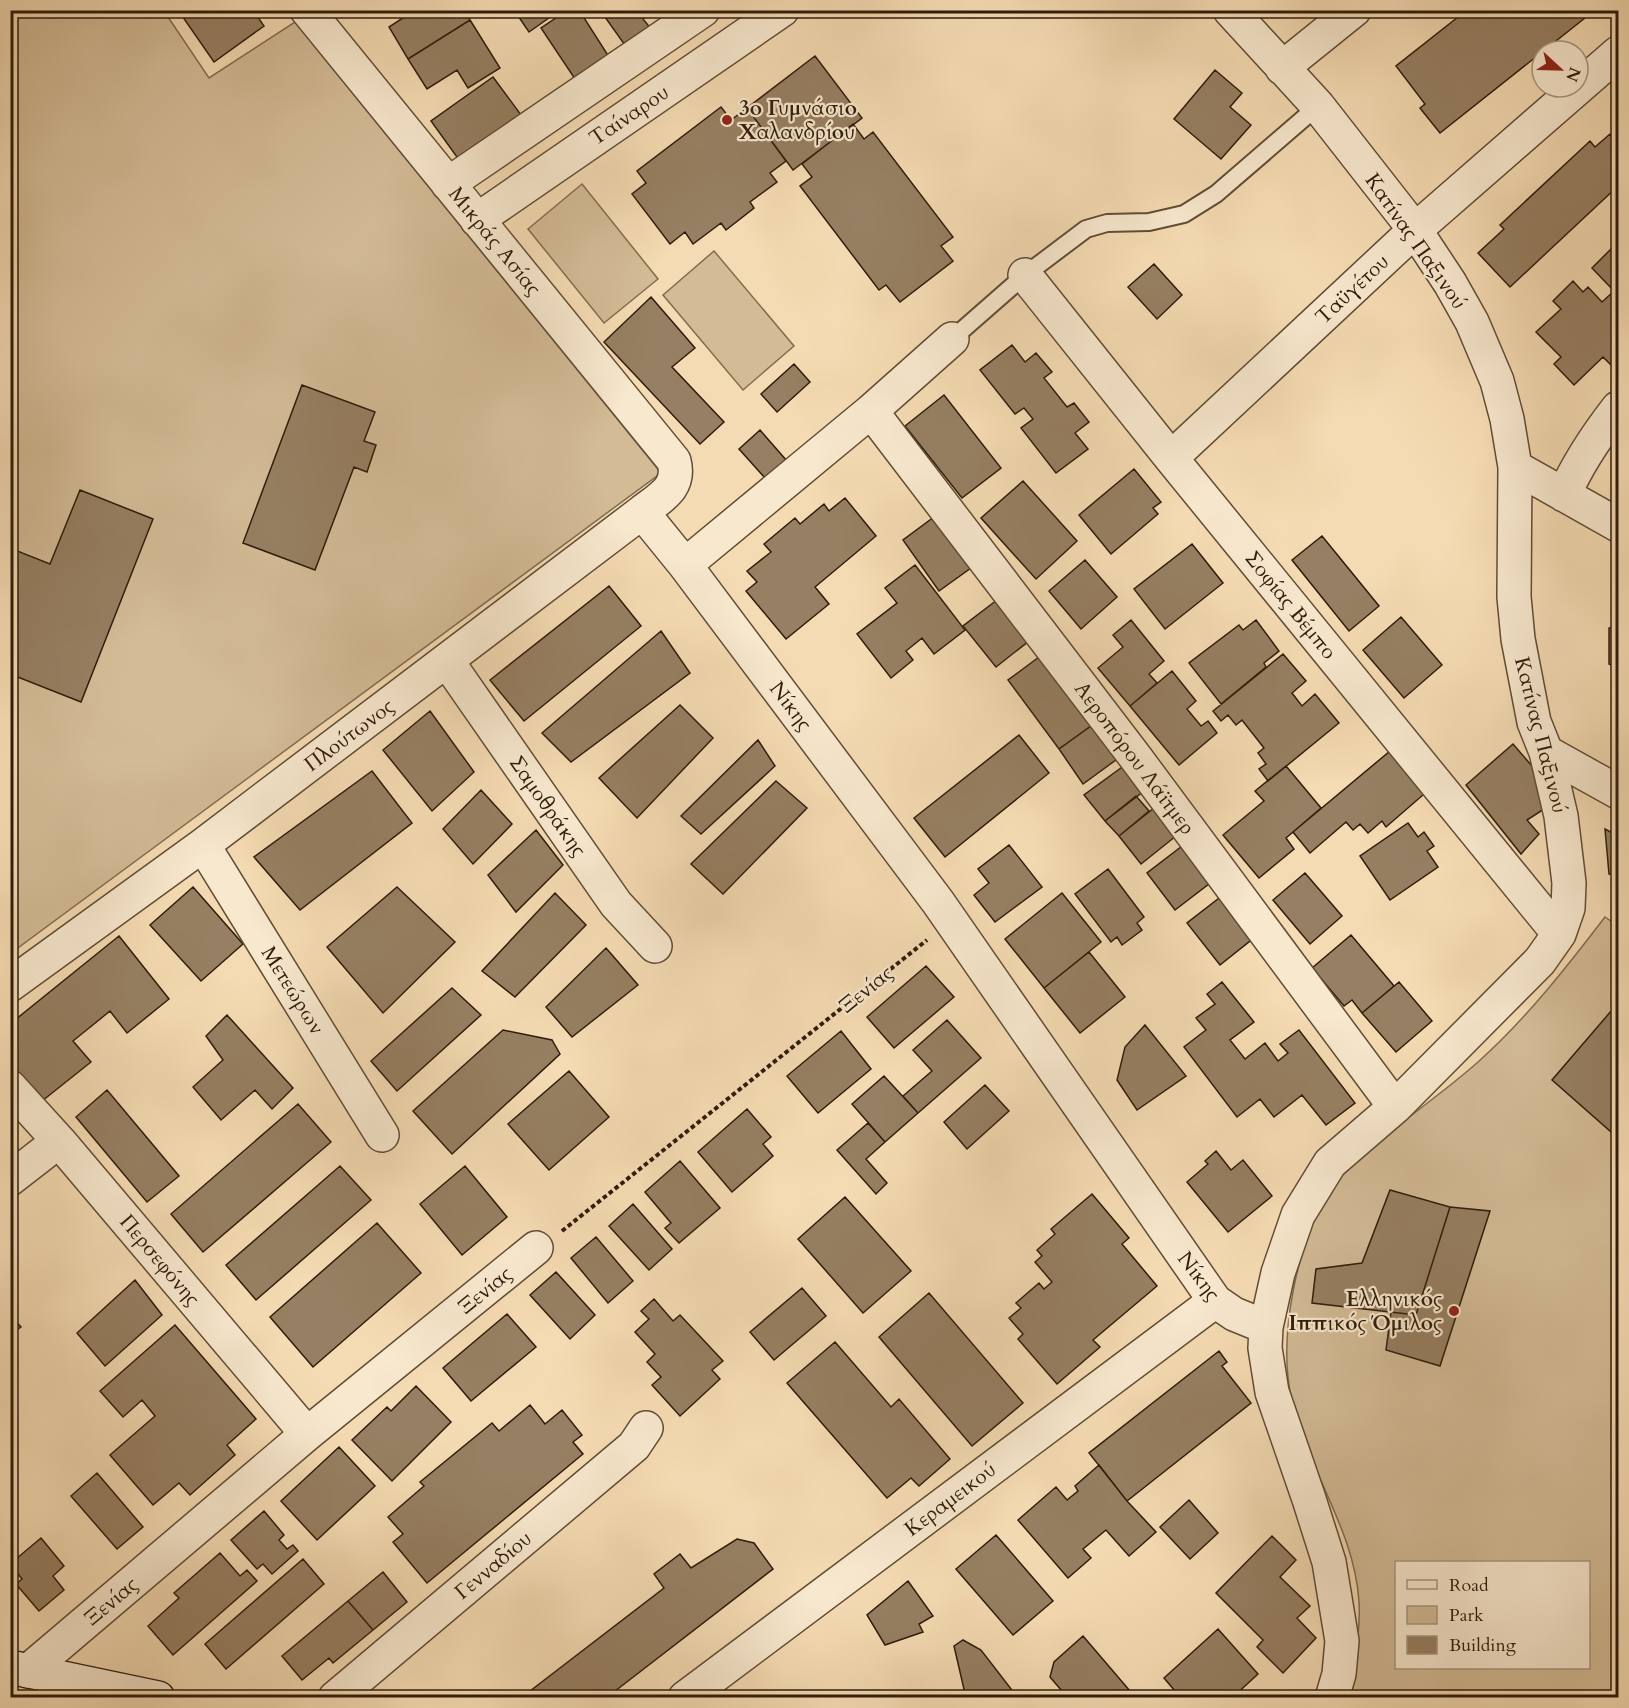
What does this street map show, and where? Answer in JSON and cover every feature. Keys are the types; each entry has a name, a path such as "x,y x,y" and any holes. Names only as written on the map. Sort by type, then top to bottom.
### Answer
{"street":[{"path":"448,184 704,10"},
{"name":"Ταίναρου","path":"477,220 782,10"},
{"name":"Κατίνας Παξινού","path":"1230,10 1318,106 1414,230 1450,283 1476,332 1497,381 1515,467 1514,597 1518,639 1534,722 1546,752 1561,816 1569,883 1568,908 1559,933 1540,961 1395,1107 1330,1163 1298,1215 1278,1273 1266,1327"},
{"path":"1282,68 1354,10"},
{"name":"Μικράς Ασίας","path":"313,12 448,184 674,461 677,474"},
{"name":"Ταϋγέτου","path":"1171,458 1414,230 1618,53"},
{"name":"Σοφίας Βέμπο","path":"1025,275 1171,458 1559,933"},
{"path":"685,565 871,411 952,339"},
{"path":"1564,495 1589,448 1618,408"},
{"name":"Αεροπόρου Λάϊτμερ","path":"871,411 1136,758 1395,1107"},
{"path":"1515,467 1618,525"},
{"name":"Πλούτωνος","path":"10,985 203,845 642,512 673,486 677,474"},
{"name":"Νίκης","path":"642,512 685,565 951,921 1215,1301 1234,1314 1266,1327"},
{"name":"Σαμοθράκης","path":"447,661 616,904 655,946"},
{"path":"1546,752 1618,792"},
{"name":"Μετεώρων","path":"203,845 382,1135"},
{"name":"Περσεφόνης","path":"10,1087 59,1141 307,1434"},
{"path":"10,1179 59,1141"},
{"name":"Ξενίας","path":"19,1669 536,1248"},
{"name":"Κεραμεικού","path":"685,1698 1215,1301"},
{"path":"1266,1327 1265,1348 1272,1392 1310,1499 1329,1562 1342,1641 1339,1674 1332,1698"},
{"name":"Γενναδίου","path":"335,1698 634,1446 646,1428"},
{"path":"19,1669 158,1698"}],"lane":[{"path":"952,339 1025,275 1086,229 1107,223 1149,222 1184,214 1216,194 1318,106"}],"path":[{"name":"Ξενίας","path":"536,1248 570,1225 951,921"}],"green space":[{"path":"11,11 164,11 209,78 295,22 661,473 11,953"},
{"path":"582,184 658,279 604,323 528,229"},
{"path":"714,251 794,346 743,390 663,295"},
{"name":"Ελληνικός Ιππικός Όμιλος","path":"1605,917 1618,926 1618,1697 1348,1697 1359,1626 1356,1576 1340,1525 1299,1426 1288,1376 1289,1319 1300,1260 1321,1206 1334,1184 1389,1133 1496,1046 1545,992"}],"building":[{"path":"178,10 253,10 264,26 214,62"},
{"path":"415,10 464,10 470,20 408,59 389,27"},
{"path":"514,10 560,10 529,32"},
{"path":"568,10 579,10 611,60 577,82 541,28"},
{"path":"600,10 655,10 643,19 652,30 627,48"},
{"path":"1467,10 1595,10 1558,39 1530,39 1530,62 1440,133 1420,108 1425,104 1396,66"},
{"path":"470,20 500,68 468,88 457,70 427,89 408,59"},
{"path":"815,56 862,118 793,170 747,108"},
{"path":"1215,70 1242,93 1230,107 1251,125 1221,159 1174,119"},
{"path":"493,77 524,119 462,164 431,121"},
{"path":"721,107 731,120 747,108 786,161 770,173 777,182 750,202 754,208 726,230 721,223 693,244 685,232 670,244 632,194 646,183 637,171"},
{"path":"853,124 864,139 873,132 953,237 941,246 953,261 900,302 886,285 879,290 800,186 812,177 802,164"},
{"path":"1610,134 1618,144 1618,186 1510,287 1478,253 1504,229 1500,225 1590,141 1595,147"},
{"path":"10,229 17,232 10,248"},
{"path":"1618,242 1618,362 1613,367 1603,357 1574,385 1554,364 1561,357 1536,332 1561,309 1553,301 1573,281 1583,292 1588,287 1602,302 1614,291 1592,268"},
{"path":"1154,264 1182,295 1157,319 1128,287"},
{"path":"651,297 695,348 672,367 724,422 700,444 604,342"},
{"path":"1012,345 1025,362 1036,353 1052,372 1044,378 1067,407 1074,403 1089,422 1075,433 1088,449 1056,473 1021,428 1033,419 1024,408 1015,414 980,370"},
{"path":"794,364 810,382 777,412 761,394"},
{"path":"302,385 375,412 364,441 376,445 367,472 354,467 315,570 243,543"},
{"path":"944,395 1001,468 962,498 905,426"},
{"path":"760,430 787,461 766,479 739,449"},
{"path":"1134,469 1161,502 1153,508 1158,514 1111,554 1079,515"},
{"path":"1023,481 1077,541 1036,579 981,518"},
{"path":"80,490 153,519 81,702 10,674 10,548 50,564"},
{"path":"845,498 876,536 815,587 829,604 786,639 746,591 757,582 747,571 771,552 764,544 795,518 800,524 824,504 829,511"},
{"path":"938,514 975,565 939,591 903,540"},
{"path":"1322,536 1379,606 1349,631 1292,560"},
{"path":"1192,544 1223,583 1165,629 1134,589"},
{"path":"1085,560 1117,597 1081,629 1049,591"},
{"path":"915,565 965,630 934,654 922,638 906,651 913,660 891,678 857,634 897,603 885,588"},
{"path":"609,586 641,626 524,721 490,680"},
{"path":"997,600 1029,641 996,667 963,626"},
{"path":"1401,617 1442,665 1404,698 1363,650"},
{"path":"1131,620 1164,661 1149,674 1157,683 1130,706 1098,668 1123,647 1113,635"},
{"path":"1256,620 1279,651 1264,663 1266,667 1221,704 1189,663 1239,625 1243,630"},
{"path":"1618,625 1618,668 1609,664 1609,628"},
{"path":"661,631 690,673 571,762 542,733"},
{"path":"1283,654 1306,681 1292,693 1302,706 1315,694 1339,723 1268,781 1259,769 1266,764 1258,753 1264,748 1242,720 1236,725 1228,715 1221,721 1213,711"},
{"path":"1039,657 1095,723 1059,749 1008,680"},
{"path":"1172,671 1196,701 1187,709 1201,726 1208,721 1217,733 1179,765 1130,706"},
{"path":"1618,692 1618,746 1612,694"},
{"path":"680,705 713,738 637,818 599,778"},
{"path":"430,711 474,772 432,811 383,750"},
{"path":"1095,723 1120,757 1083,784 1059,749"},
{"path":"1019,735 1049,773 945,857 914,818"},
{"path":"758,740 775,766 701,834 681,816"},
{"path":"1513,744 1544,780 1544,809 1527,820 1539,834 1521,854 1466,785"},
{"path":"1396,746 1431,788 1386,827 1382,821 1368,833 1360,824 1353,830 1346,822 1310,853 1293,832"},
{"path":"1125,765 1144,791 1105,821 1084,795"},
{"path":"1286,766 1321,808 1286,838 1294,849 1259,878 1223,835 1264,801 1255,791"},
{"path":"372,771 412,823 300,910 254,857"},
{"path":"776,781 807,808 723,894 691,864"},
{"path":"481,790 512,824 473,864 443,829"},
{"path":"1136,796 1149,811 1119,836 1105,821"},
{"path":"1159,804 1181,832 1141,864 1119,836"},
{"path":"1408,823 1418,837 1424,832 1434,846 1427,851 1438,867 1390,900 1360,856"},
{"path":"1605,829 1618,836 1618,875 1609,874"},
{"path":"536,830 563,865 516,912 488,875"},
{"path":"1186,843 1214,880 1175,910 1147,873"},
{"path":"1009,845 1042,887 995,922 974,895 989,883 978,869"},
{"path":"1108,869 1144,917 1137,923 1142,930 1122,945 1117,937 1111,942 1075,894"},
{"path":"1305,873 1342,916 1310,944 1273,900"},
{"path":"193,887 243,944 201,981 150,925"},
{"path":"397,887 455,942 383,1013 327,947"},
{"path":"555,893 586,925 515,997 482,971"},
{"path":"1062,893 1101,942 1044,988 1005,939"},
{"path":"1223,895 1255,937 1220,965 1187,923"},
{"path":"1351,935 1394,986 1362,1013 1352,1000 1344,1006 1312,968"},
{"path":"119,936 169,999 127,1033 110,1011 73,1041 91,1062 42,1101 10,1062 10,1024"},
{"path":"606,948 638,985 572,1037 546,1007"},
{"path":"1089,952 1125,997 1080,1033 1044,988"},
{"path":"926,966 954,997 894,1048 867,1017"},
{"path":"1222,982 1254,1022 1230,1040 1245,1059 1265,1043 1278,1061 1288,1053 1280,1044 1299,1030 1355,1103 1326,1125 1302,1095 1274,1117 1260,1099 1237,1117 1184,1047 1206,1030 1196,1018 1215,1004 1207,994"},
{"path":"1399,982 1432,1021 1396,1052 1362,1013"},
{"path":"452,988 481,1015 397,1091 371,1061"},
{"path":"1618,1003 1618,1071 1614,1077 1618,1081 1618,1138 1552,1080"},
{"path":"227,1015 293,1088 272,1109 255,1090 221,1120 193,1087 223,1060 206,1036"},
{"path":"947,1020 981,1058 918,1113 903,1096 932,1071 913,1050"},
{"path":"1145,1025 1186,1076 1137,1110 1117,1080 1125,1047"},
{"path":"503,1030 552,1040 560,1054 452,1154 413,1111"},
{"path":"841,1031 871,1069 818,1113 787,1076"},
{"path":"569,1071 609,1117 549,1170 508,1124"},
{"path":"884,1076 918,1113 885,1142 852,1104"},
{"path":"985,1085 1009,1111 967,1149 944,1122"},
{"path":"107,1090 179,1176 147,1202 76,1117"},
{"path":"298,1104 331,1142 203,1252 171,1214"},
{"path":"747,1109 771,1137 763,1144 773,1156 732,1192 698,1152"},
{"path":"868,1123 885,1142 866,1159 887,1183 876,1194 837,1150"},
{"path":"1216,1151 1231,1170 1243,1160 1272,1196 1228,1232 1187,1182 1208,1164 1205,1161"},
{"path":"680,1161 720,1208 679,1243 665,1228 671,1223 645,1192"},
{"path":"340,1166 371,1200 256,1300 226,1265"},
{"path":"465,1166 507,1217 462,1255 420,1204"},
{"path":"1390,1190 1450,1207 1416,1315 1312,1303 1316,1269 1362,1263"},
{"path":"1092,1194 1129,1238 1122,1244 1157,1286 1093,1340 1100,1347 1057,1384 1018,1339 1023,1334 1009,1318 1021,1308 1016,1303 1039,1283 1044,1289 1052,1282 1035,1262 1042,1256 1037,1250 1055,1234 1051,1229"},
{"path":"845,1197 911,1271 863,1313 798,1239"},
{"path":"633,1204 672,1249 649,1270 609,1226"},
{"path":"1450,1207 1490,1211 1440,1366 1386,1350 1391,1312 1416,1315"},
{"path":"377,1223 421,1273 313,1367 270,1317"},
{"path":"596,1237 633,1281 608,1303 571,1258"},
{"path":"556,1272 595,1315 570,1339 530,1295"},
{"path":"135,1280 162,1315 105,1366 77,1333"},
{"path":"802,1288 826,1316 774,1360 750,1332"},
{"path":"929,1293 1023,1403 972,1446 879,1337"},
{"path":"654,1299 673,1321 680,1315 723,1361 712,1370 720,1379 680,1416 652,1385 661,1377 647,1362 655,1354 635,1332 649,1319 641,1311"},
{"path":"507,1314 536,1347 471,1401 443,1368"},
{"path":"10,1315 21,1327 10,1335"},
{"path":"175,1325 256,1419 227,1445 235,1455 190,1495 179,1483 153,1505 110,1455 155,1416 142,1400 123,1417 100,1391"},
{"path":"835,1342 891,1407 899,1399 950,1459 919,1486 911,1478 887,1498 787,1383"},
{"path":"1219,1351 1227,1362 1222,1366 1251,1403 1127,1501 1089,1453"},
{"path":"416,1386 451,1422 392,1481 352,1440 387,1407 391,1411"},
{"path":"530,1405 545,1424 562,1410 582,1435 573,1442 583,1454 427,1583 393,1542 403,1534 388,1517 424,1486 420,1482 492,1423 499,1431"},
{"path":"339,1447 375,1486 317,1540 281,1501"},
{"path":"1099,1465 1127,1501 1156,1532 1129,1556 1106,1530 1083,1549 1091,1558 1068,1578 1018,1520 1056,1487 1067,1500 1078,1491 1075,1486"},
{"path":"97,1473 143,1527 117,1549 71,1496"},
{"path":"1189,1500 1218,1533 1190,1559 1160,1527"},
{"path":"264,1511 284,1535 279,1540 287,1549 293,1545 298,1551 272,1574 263,1564 257,1569 231,1540"},
{"path":"996,1535 1053,1601 1013,1635 956,1569"},
{"path":"1272,1536 1296,1560 1280,1577 1310,1606 1297,1618 1316,1638 1283,1673 1257,1647 1263,1640 1216,1593"},
{"path":"41,1538 64,1566 53,1576 64,1590 39,1611 16,1584 22,1579 10,1564"},
{"path":"737,1539 754,1543 773,1569 606,1698 521,1698 664,1588 654,1574 680,1554 691,1568"},
{"path":"220,1553 240,1576 247,1570 257,1581 173,1655 148,1626 179,1598 174,1593"},
{"path":"303,1559 324,1584 226,1669 205,1644"},
{"path":"383,1572 407,1602 373,1630 348,1601"},
{"path":"908,1581 933,1616 919,1624 923,1632 885,1645 867,1615"},
{"path":"348,1601 373,1630 333,1663 329,1658 302,1680 282,1656"},
{"path":"1218,1629 1258,1674 1232,1698 1181,1698 1164,1678"},
{"path":"1083,1636 1136,1698 1068,1698 1050,1677 1054,1662"},
{"path":"963,1640 981,1650 1018,1698 966,1698 954,1646"}],"place":[{"name":"3ο Γυμνάσιο Χαλανδρίου","path":"727,120"},
{"name":"Ελληνικός Ιππικός Όμιλος","path":"1454,1311"}]}
